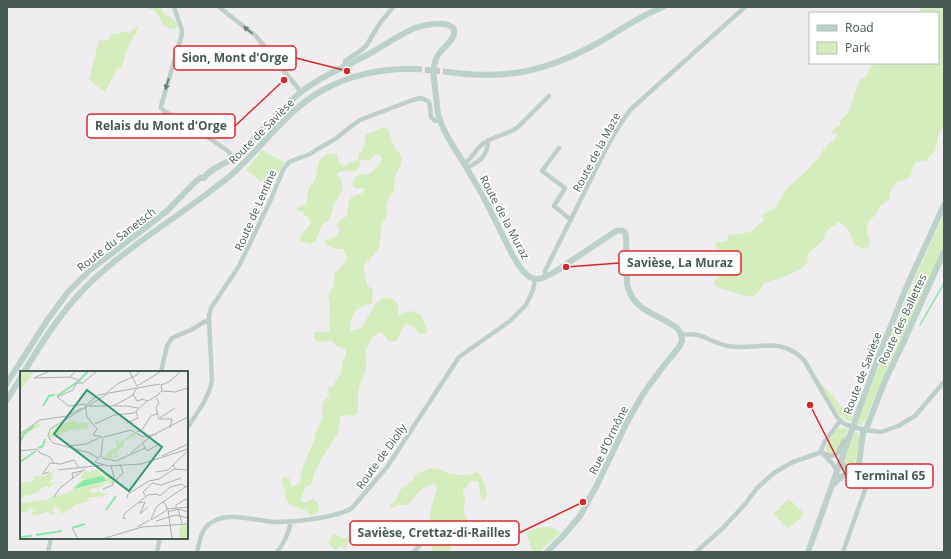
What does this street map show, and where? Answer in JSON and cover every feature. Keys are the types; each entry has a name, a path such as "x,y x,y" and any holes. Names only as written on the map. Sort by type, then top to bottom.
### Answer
{"street":[{"path":"174,7 182,34 161,108 228,151 234,158"},
{"path":"219,7 256,36 301,92"},
{"path":"345,66 345,61 366,46 380,23 393,7"},
{"path":"448,72 504,74 519,73 543,68 582,52 639,18 663,7"},
{"name":"Route de la Maze","path":"545,277 545,271 618,126 631,109 745,7"},
{"name":"Route de la Muraz","path":"209,184 207,174 234,158 285,106 318,80 368,55 414,29 431,24 450,25 454,30 454,36 439,53 433,70 440,120 449,140 487,203 517,262 526,275 535,279"},
{"name":"Route de Savièse","path":"209,184 238,169 289,115 307,100 322,91 344,80 366,73 396,69 416,69"},
{"path":"465,166 479,147 488,140 511,132 517,128 549,96"},
{"name":"Route de Lentine","path":"188,426 207,397 211,386 212,380 208,315 211,308 239,266 272,197 283,170 289,162 310,154 335,139 360,120 420,98 424,98 429,102 431,117 435,120 440,120"},
{"path":"465,166 478,161 484,156 488,140"},
{"path":"559,148 542,171 565,188 554,206 571,220"},
{"name":"Route du Sanetsch","path":"7,383 48,319 68,292 90,270 166,211 200,178 209,184"},
{"path":"25,371 60,317 82,291 93,280 209,184"},
{"name":"Route de Savièse","path":"808,552 876,363 906,288 944,205"},
{"path":"535,279 539,280 545,277 616,231 620,230 626,235 628,290 638,305 644,310 677,328 681,335 699,335 728,346 774,345 787,348 799,355 804,360 831,409 840,421 847,425 881,432 898,426 915,416 944,382"},
{"name":"Route des Ballettes","path":"859,464 863,433 862,429 944,252"},
{"name":"Route de Diolly","path":"197,552 200,538 206,526 221,518 235,517 274,522 291,521 336,515 346,512 352,508 387,467 459,357 511,320 526,305 534,290 535,279"},
{"path":"161,371 168,346 172,338 199,326 208,320"},
{"name":"Rue d'Ormône","path":"547,552 567,533 580,516 597,485 623,430 644,393 682,341 681,335"},
{"path":"7,400 20,380"},
{"path":"837,472 821,450 823,444 840,421"},
{"path":"696,552 723,528 746,503 757,488 774,473 792,462 822,452 834,456 839,452 843,442 850,434"},
{"path":"841,461 845,467 849,469 852,469 859,464"},
{"path":"832,487 842,477 855,470 859,464"},
{"path":"843,552 868,484 869,473 863,465 859,464"},
{"path":"277,552 288,535 291,521"},
{"path":"414,552 426,538 428,533"},
{"path":"48,552 51,539"},
{"path":"157,552 160,539"}],"green space":[{"path":"146,7 161,7 164,14 178,25 175,29 166,27 153,9"},
{"path":"922,7 944,7 944,128 939,132 935,151 925,161 917,161 913,166 912,173 908,179 898,181 891,190 889,200 881,205 876,214 867,224 867,234 870,240 868,248 862,248 855,245 847,228 839,222 826,231 823,240 807,254 808,262 804,266 788,275 764,283 761,289 754,295 747,296 719,288 715,285 715,281 721,274 722,265 716,258 719,254 719,249 715,243 725,242 728,239 728,235 751,232 762,223 765,219 761,216 764,213 774,209 787,188 810,168 812,163 817,160 824,149 838,135 831,132 840,126 841,120 848,113 860,80 867,75 872,64 939,64 939,12 919,12"},
{"path":"138,26 122,67 117,69 105,92 89,80 99,40 107,41 114,34 124,31 129,33"},
{"path":"385,127 388,129 395,149 402,157 401,165 395,176 394,190 386,207 386,218 381,225 379,247 363,267 367,285 372,289 373,293 372,303 360,308 353,314 350,331 361,328 377,302 383,298 393,299 398,304 398,313 400,315 410,311 421,315 427,330 426,334 419,333 413,327 405,324 397,341 389,341 381,332 372,337 365,352 366,371 360,384 358,394 358,412 353,416 346,415 340,417 338,433 323,456 314,474 311,485 305,487 301,500 305,503 312,499 318,502 319,511 312,516 306,511 290,505 286,499 281,478 286,477 290,479 291,487 300,483 303,467 323,416 322,403 330,395 327,391 330,386 332,388 341,374 343,360 346,356 346,349 337,346 331,340 321,342 315,340 314,334 316,332 330,332 329,301 327,294 333,288 335,273 343,265 347,258 343,249 332,248 324,240 335,237 340,230 336,225 347,216 349,201 352,197 364,192 364,188 356,188 353,186 352,184 355,177 361,174 367,175 376,168 382,159 379,154 374,155 370,161 362,159 360,161 359,168 353,172 346,170 337,173 337,176 341,178 343,189 333,207 330,219 322,225 315,242 311,244 299,241 302,234 311,223 309,218 304,215 303,212 297,210 297,208 306,204 309,189 316,178 319,162 323,157 328,154 337,154 339,163 345,166 358,160 359,153 362,151 365,144 365,136"},
{"path":"262,150 284,162 272,183 265,185 246,170"},
{"path":"944,215 944,246 896,352 888,366 866,419 861,425 857,424 898,318"},
{"path":"821,384 845,409 851,411 853,405 857,405 851,422 841,416 837,411"},
{"path":"839,428 848,429 837,452 830,453 826,450 827,444 832,435"},
{"path":"855,431 859,440 858,450 853,466 848,467 844,460"},
{"path":"429,468 460,475 469,475 475,472 478,473 481,476 486,489 486,498 483,501 478,482 470,481 463,490 465,499 464,515 468,522 465,533 452,536 450,538 452,546 449,552 432,552 433,544 430,538 432,527 430,516 437,487 434,483 422,489 408,505 397,505 393,508 390,506 395,501 400,490 413,480 415,475"},
{"path":"789,499 804,513 797,522 787,528 773,513 780,509 779,507"},
{"path":"547,527 553,528 560,533 539,552 533,552 526,532"},
{"path":"334,534 350,539 345,549 340,546 336,550 327,543"}],"waterway":[{"path":"920,325 944,283"}],"tunnel":[{"path":"416,69 448,72"}],"place":[{"name":"Sion, Mont d'Orge","path":"347,71"},
{"name":"Relais du Mont d'Orge","path":"284,80"},
{"name":"Savièse, La Muraz","path":"566,267"},
{"name":"Terminal 65","path":"810,405"},
{"name":"Savièse, Crettaz-di-Railles","path":"583,502"}]}
